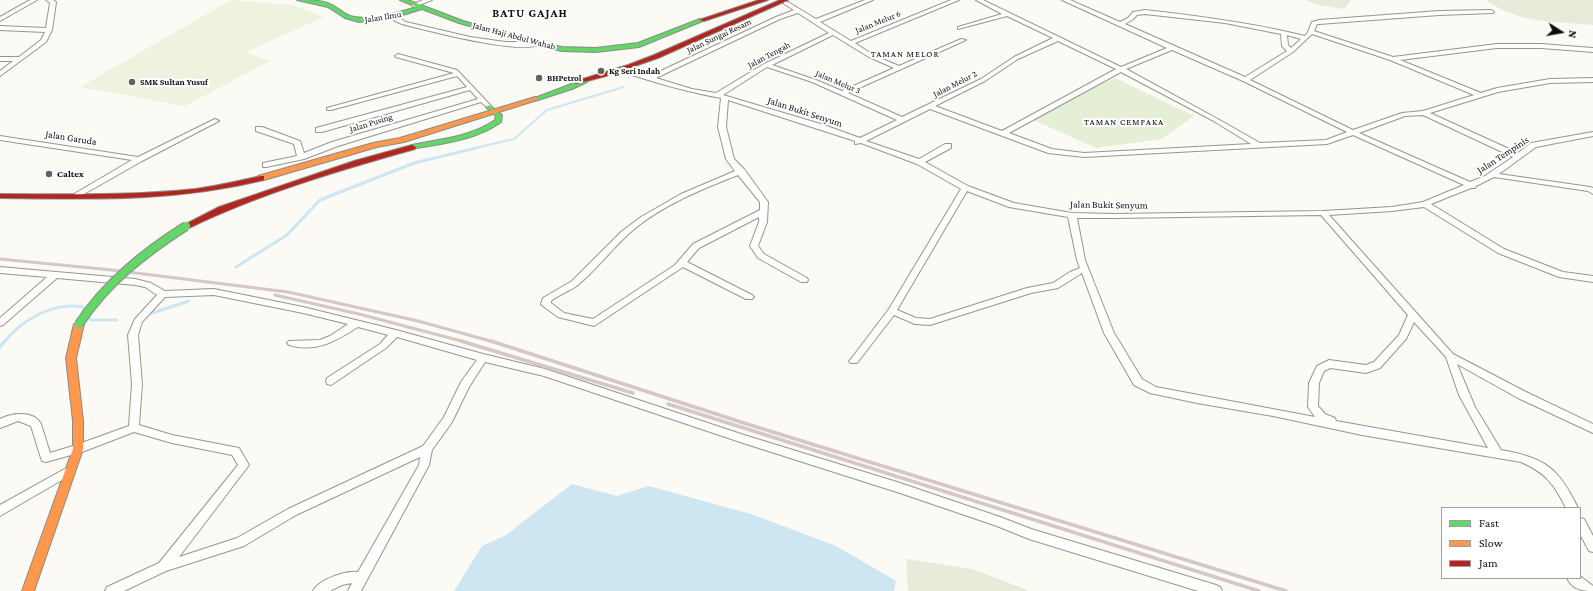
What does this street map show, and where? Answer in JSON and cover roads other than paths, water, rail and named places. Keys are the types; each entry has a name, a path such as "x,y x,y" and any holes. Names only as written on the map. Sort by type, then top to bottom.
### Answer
{"street":[{"path":"0,20 34,0"},
{"path":"0,74 44,41 49,30 54,2 49,0"},
{"name":"Jalan Ilmu","path":"300,0 330,6 348,17 359,20 393,16 417,7"},
{"name":"Jalan Haji Abdul Wahab","path":"403,0 417,7 461,22 537,44 578,50 632,47 697,22 765,0"},
{"path":"417,7 429,0"},
{"path":"0,196 140,196 188,193 243,183 376,144 404,133 492,109 567,84 585,81 622,70 761,11 796,0"},
{"path":"816,21 870,0"},
{"name":"Jalan Melur 6","path":"851,43 956,0"},
{"path":"979,0 1121,69 1214,119 1258,145"},
{"path":"1065,0 1245,80 1352,132 1472,186"},
{"path":"786,2 871,56 899,68"},
{"name":"Jalan Sungai Resam","path":"649,79 778,18 798,11"},
{"path":"1120,25 1130,19 1135,13 1145,12 1216,20 1284,32 1305,38"},
{"path":"1245,80 1291,51 1311,32 1314,23 1316,22 1439,13 1491,12"},
{"path":"960,28 1007,14"},
{"path":"393,16 397,20 404,23 488,41 521,46 537,44"},
{"path":"0,28 49,30"},
{"path":"1284,32 1285,46 1291,51"},
{"path":"1311,32 1392,59 1480,95"},
{"name":"Jalan Tengah","path":"720,96 766,65 833,33"},
{"name":"Jalan Melur 2","path":"858,142 983,80 1016,58 1058,38"},
{"path":"843,93 962,40"},
{"path":"1392,59 1497,46 1541,46 1593,50"},
{"path":"1002,134 1121,69 1171,48"},
{"path":"28,591 78,449 78,421 71,358 79,324 99,295 121,273 149,250 186,226 229,206 400,150 481,132 492,127 499,121 499,116 458,74 445,67 398,56"},
{"path":"0,59 20,59"},
{"name":"Jalan Melur 3","path":"766,65 814,81 902,120"},
{"name":"Jalan Bukit Senyum","path":"622,70 649,79 720,96 821,127 858,142 920,162 965,188 1012,205 1072,215 1323,213 1392,209 1425,204 1472,186"},
{"path":"319,130 458,74"},
{"path":"930,107 1051,151 1084,155 1327,142 1404,114 1424,113 1497,90 1527,84 1593,80"},
{"path":"329,109 386,103 472,88"},
{"path":"720,96 722,127 730,159 764,202 762,212 763,222 754,246 761,256 804,280"},
{"name":"Jalan Pusing","path":"266,165 301,157 335,144 482,100"},
{"path":"1424,113 1518,156"},
{"path":"77,196 139,159 158,152 216,121"},
{"path":"259,129 297,143 301,157"},
{"name":"Jalan Tempinis","path":"1472,186 1493,175 1534,145 1593,134"},
{"name":"Jalan Garuda","path":"0,138 139,159"},
{"path":"920,162 948,146"},
{"path":"741,171 709,184 649,216 632,228 601,255 576,282 564,291 549,297 546,300 546,304 561,315 594,323 681,263 696,246 762,212"},
{"path":"1493,175 1592,190"},
{"path":"854,361 892,311 965,188"},
{"path":"1425,204 1501,251 1562,275 1593,279"},
{"path":"1323,213 1450,356 1522,395 1593,429"},
{"path":"1072,215 1080,260 1109,334 1138,382 1154,390 1273,412 1340,427 1522,458 1539,464 1554,476 1571,507"},
{"path":"681,263 749,297"},
{"path":"892,311 915,321 930,322 1030,290 1055,286 1084,269"},
{"path":"0,270 135,282 148,285 163,294 214,292 396,333 483,358 545,373 720,432 900,488 1000,522 1029,534 1216,591"},
{"path":"0,323 56,274"},
{"path":"134,428 137,384 133,335 138,321 163,294"},
{"path":"1340,427 1321,416 1313,406 1314,383 1320,369 1329,364 1366,369 1377,365 1403,337 1408,329 1413,314"},
{"path":"292,343 304,345 328,343 357,323"},
{"path":"1408,329 1428,330"},
{"path":"331,381 383,346 396,333"},
{"path":"1450,356 1456,380 1466,401 1498,455"},
{"path":"354,591 424,465 428,449 448,419 465,385 483,358"},
{"path":"0,417 26,418 36,424 46,458 78,449 134,428 172,439 235,451 244,466 163,567"},
{"path":"0,424 13,417"},
{"path":"111,591 163,567 240,542 292,512 428,449"},
{"path":"0,511 72,469"},
{"path":"1581,525 1593,547"},
{"path":"320,591 338,580 352,575 361,578"},
{"path":"1573,579 1590,591"}],"water":[{"path":"572,484 617,496 649,486 754,515 836,546 896,581 894,591 454,591 482,546 506,535"}],"waterway":[{"path":"471,149 514,139 547,110 624,87"},
{"path":"236,267 287,235 320,200 414,163 476,148"},
{"path":"152,313 189,301"},
{"path":"5,341 20,326 39,314 61,307 72,306 83,307 84,311"},
{"path":"88,317 91,320 117,320"},
{"path":"0,347 5,341"}],"railway":[{"path":"0,259 112,270 288,292 418,321 494,342"},
{"path":"275,295 359,314 465,342"},
{"path":"461,341 633,393"},
{"path":"491,341 747,424 1286,591"},
{"path":"668,404 1259,591"}],"place":[{"name":"Kg Seri Indah","path":"601,71"},
{"name":"BHPetrol","path":"539,78"},
{"name":"SMK Sultan Yusuf","path":"132,82"},
{"name":"Caltex","path":"49,174"}],"district":[{"name":"BATU GAJAH","path":"530,13"},
{"name":"TAMAN MELOR","path":"905,54"},
{"name":"TAMAN CEMPAKA","path":"1124,122"}]}
